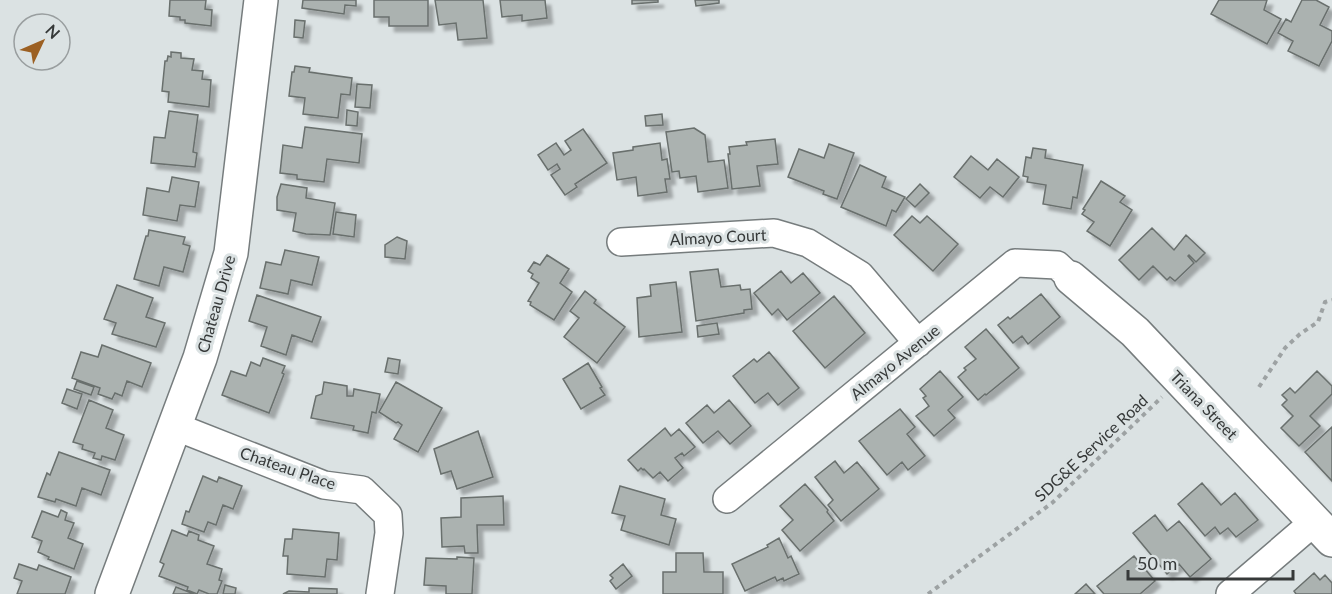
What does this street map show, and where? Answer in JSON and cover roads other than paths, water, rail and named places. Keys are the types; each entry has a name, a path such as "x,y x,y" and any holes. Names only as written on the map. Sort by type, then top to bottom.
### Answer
{"street":[{"name":"Chateau Drive","path":"112,594 200,358 231,252 261,0"},
{"name":"Almayo Court","path":"621,242 774,233 808,243 860,274 918,343"},
{"name":"Almayo Avenue","path":"727,499 1015,262 1057,265 1071,278"},
{"name":"Triana Street","path":"1071,278 1135,332 1324,530"},
{"name":"Chateau Place","path":"174,426 324,484 362,490 388,514 389,533 380,594"},
{"path":"1230,594 1324,530"}]}
